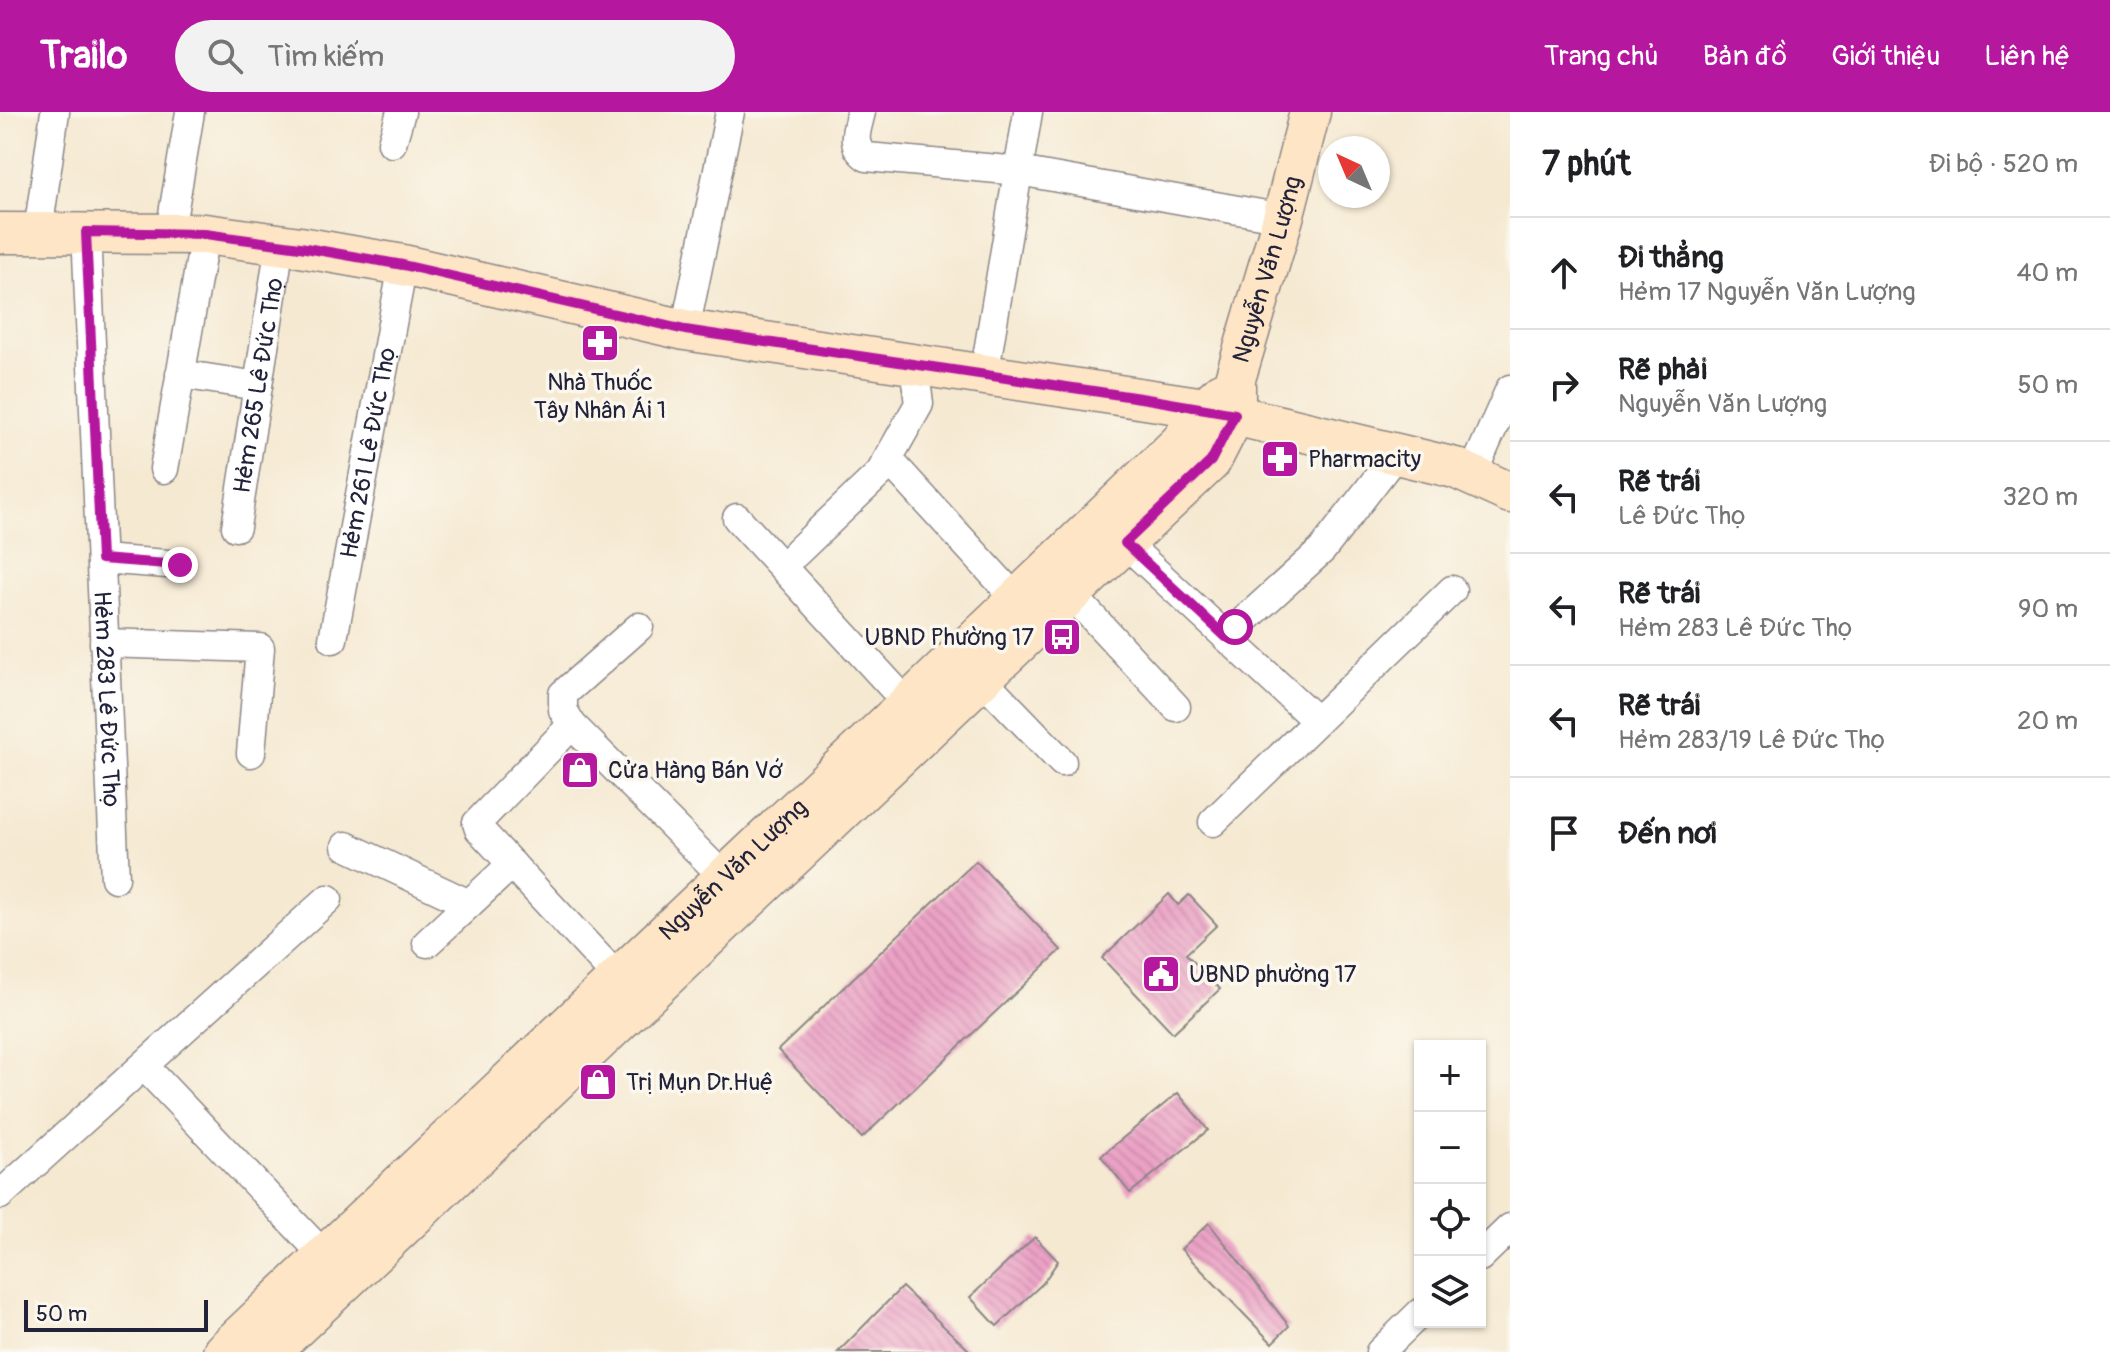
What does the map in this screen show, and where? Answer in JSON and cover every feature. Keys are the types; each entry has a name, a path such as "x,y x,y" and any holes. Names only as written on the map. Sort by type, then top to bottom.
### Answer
{"street":[{"path":"55,112 19,232 188,233 280,244 403,265 685,330 984,376 1225,400 1472,475 1510,493"},
{"path":"164,469 180,374 188,233 190,112"},
{"path":"392,143 401,112"},
{"path":"685,330 730,112"},
{"path":"861,112 855,143 858,151 867,157 1019,171 1283,218"},
{"path":"984,376 1028,112"},
{"name":"Nguyễn Văn Lượng","path":"223,1352 336,1268 982,679 1211,461 1225,400 1283,218 1310,112"},
{"name":"Hẻm 283 Lê Đức Thọ","path":"86,232 115,878"},
{"name":"Hẻm 265 Lê Đức Thọ","path":"236,527 280,244"},
{"name":"Hẻm 261 Lê Đức Thọ","path":"333,639 403,265"},
{"path":"795,554 880,473 889,460 919,404 914,365"},
{"path":"180,374 258,386"},
{"path":"1472,475 1510,389"},
{"name":"Nguyễn Văn Lượng","path":"270,1352 336,1268 618,978 1225,400"},
{"path":"1226,637 1322,550 1397,453"},
{"path":"889,460 1017,600"},
{"path":"737,518 908,704"},
{"path":"1125,543 1317,721"},
{"path":"101,559 180,565"},
{"path":"1213,822 1452,590"},
{"path":"1071,594 1176,707"},
{"path":"639,627 563,694 563,710 572,725 725,878"},
{"path":"104,643 260,648 251,753"},
{"path":"982,679 1062,762"},
{"path":"572,725 477,823 479,829 618,978"},
{"path":"346,846 469,904"},
{"path":"427,943 512,864"},
{"path":"0,1195 328,899"},
{"path":"144,1066 336,1268"},
{"path":"1481,1256 1510,1228"},
{"path":"1380,1352 1414,1319"}],"building":[{"path":"976,861 1061,950 862,1138 778,1050"},
{"name":"UBND phường 17","path":"1169,894 1178,905 1189,895 1217,925 1186,954 1220,989 1173,1033 1102,958"},
{"path":"1178,1093 1208,1130 1130,1193 1101,1156"},
{"path":"1209,1223 1289,1326 1272,1343 1181,1249"},
{"path":"1035,1237 1058,1261 1043,1283 997,1326 970,1297"},
{"path":"902,1287 971,1352 838,1352"}],"place":[{"name":"Nhà Thuốc Tây Nhân Ái 1","path":"600,343"},
{"name":"Pharmacity","path":"1280,459"},
{"name":"UBND Phường 17","path":"1062,637"},
{"name":"Cửa Hàng Bán Vớ","path":"580,770"},
{"name":"UBND phường 17","path":"1161,974"},
{"name":"Trị Mụn Dr.Huệ","path":"598,1082"}],"route":[{"path":"180,565 101,559 86,232 205,234 300,247 403,265 685,330 1235,414 1211,461 1125,543 1226,637 1235,627"}]}
